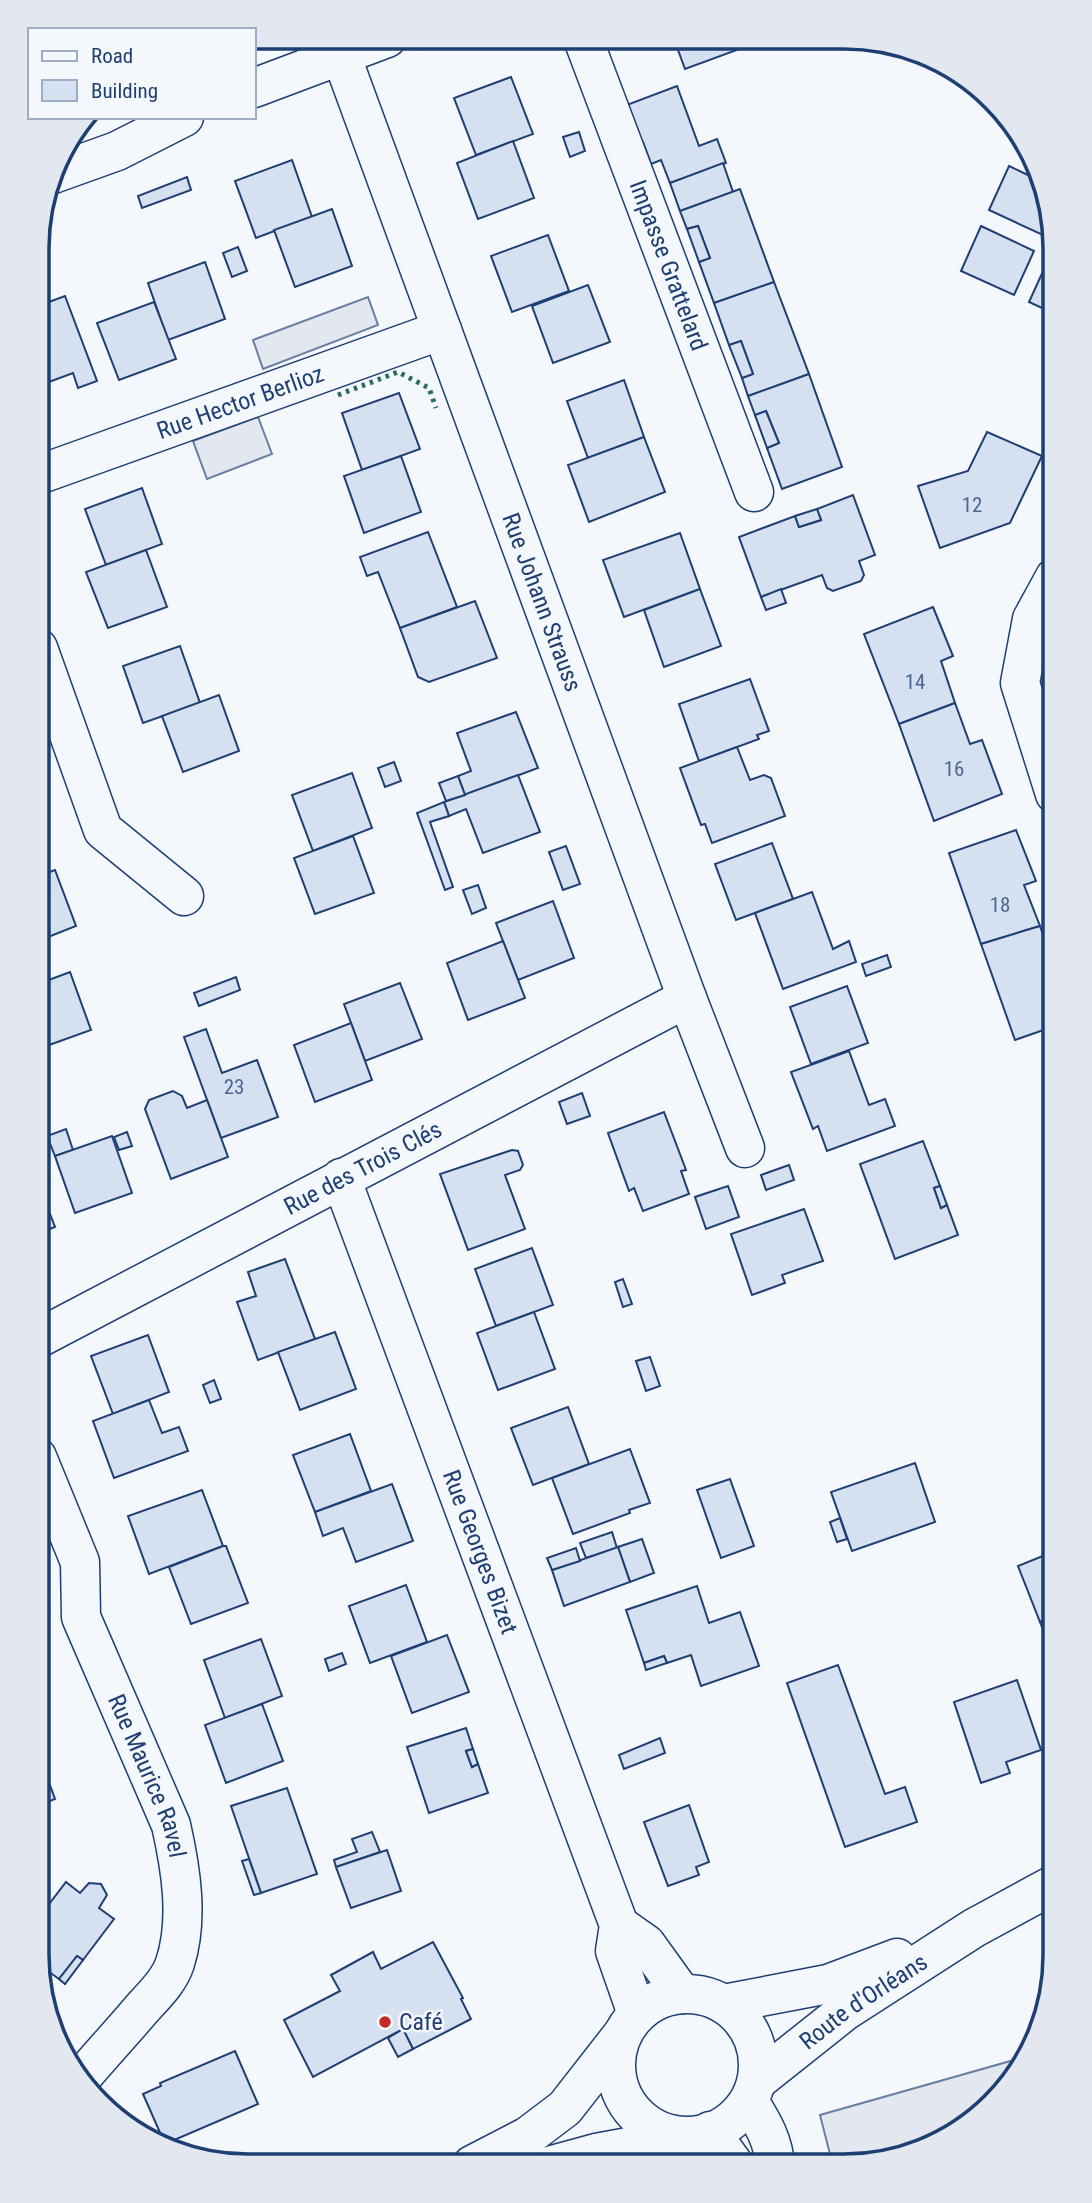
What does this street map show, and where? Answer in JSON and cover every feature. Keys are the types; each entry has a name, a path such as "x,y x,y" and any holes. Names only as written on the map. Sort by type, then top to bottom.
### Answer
{"street":[{"path":"256,87 357,49"},
{"name":"Impasse Grattelard","path":"587,49 754,492"},
{"name":"Rue Johann Strauss","path":"341,55 687,998 745,1148"},
{"path":"65,170 117,151 180,119"},
{"name":"Rue Hector Berlioz","path":"49,471 442,330"},
{"path":"1043,599 1032,620 1020,683 1043,756"},
{"path":"49,679 103,830 184,897"},
{"name":"Rue des Trois Clés","path":"49,1333 687,998"},
{"name":"Rue Georges Bizet","path":"341,1178 619,1925 615,1951 630,2024"},
{"name":"Rue Maurice Ravel","path":"49,1486 80,1562 81,1617 172,1825 182,1900 181,1935 174,1965 164,1983 87,2071"},
{"name":"Route d'Orléans","path":"753,2091 845,2011 974,1927 1043,1890"},
{"path":"619,1925 646,1944 682,1994"},
{"name":"Route d'Orléans","path":"724,2004 828,1984 974,1927"},
{"path":"492,2154 527,2136 565,2108 630,2024 658,2000 682,1994 704,1996 724,2004 741,2018 753,2038 758,2059 753,2091 774,2154"},
{"path":"630,2024 616,2057 618,2082 628,2104 645,2122 667,2133 701,2133 723,2154"},
{"path":"592,2154 716,2130 734,2118 753,2091"}],"shaded area":[{"path":"368,297 378,325 263,369 253,340"},
{"path":"258,417 272,454 207,479 193,441"},
{"path":"1012,2060 985,2096 965,2113 932,2133 896,2147 870,2152 830,2154 820,2115"}],"building":[{"path":"678,49 740,49 685,69"},
{"path":"511,77 533,134 476,155 454,98"},
{"path":"677,86 699,146 717,139 726,163 670,183 661,160 651,164 643,142 637,144 624,106"},
{"path":"579,132 585,151 570,157 563,137"},
{"path":"513,141 534,198 478,219 457,163"},
{"path":"292,160 312,217 256,238 235,181"},
{"path":"723,163 733,192 680,211 670,183"},
{"path":"1009,166 1028,175 1036,196 1042,235 989,210"},
{"path":"187,177 191,190 142,208 138,196"},
{"path":"740,189 774,282 714,303 699,262 710,258 698,226 687,229 680,211"},
{"path":"332,209 352,266 295,287 274,230"},
{"path":"698,226 710,258 699,262 687,229"},
{"path":"981,226 1034,251 1014,295 961,271"},
{"path":"548,235 569,291 512,312 491,256"},
{"path":"238,247 247,271 232,277 223,253"},
{"path":"205,262 225,319 168,340 148,283"},
{"path":"1043,271 1043,308 1029,302"},
{"path":"774,282 809,374 748,396 742,378 753,374 741,341 729,345 714,303"},
{"path":"588,285 610,342 553,363 532,306"},
{"path":"65,296 97,381 78,388 73,373 49,382 49,302"},
{"path":"154,302 176,359 119,380 97,323"},
{"path":"741,341 753,374 742,378 729,345"},
{"path":"809,374 842,467 782,489 767,448 779,443 766,411 755,415 748,396"},
{"path":"624,380 644,437 588,458 567,401"},
{"path":"399,393 420,449 362,470 342,413"},
{"path":"766,411 779,443 767,448 755,415"},
{"path":"987,432 1042,456 1010,523 940,548 918,486 968,471"},
{"path":"644,437 665,492 589,522 568,465"},
{"path":"401,456 421,512 364,533 344,476"},
{"path":"142,488 162,544 106,565 85,509"},
{"path":"853,495 875,555 859,561 864,575 861,581 833,591 827,588 822,575 761,597 739,537 795,516 799,527 821,520 817,509"},
{"path":"817,509 821,520 799,527 795,516"},
{"path":"428,532 457,607 400,628 378,572 367,576 360,557"},
{"path":"680,533 700,589 624,617 603,560"},
{"path":"146,550 167,607 108,628 86,572"},
{"path":"700,589 721,646 664,667 644,610"},
{"path":"781,589 786,603 766,610 761,597"},
{"path":"475,601 497,658 429,682 418,677 400,628"},
{"path":"933,607 953,656 941,661 955,703 899,724 864,634"},
{"path":"180,646 200,703 143,723 123,666"},
{"path":"750,679 769,731 757,735 759,739 699,761 679,704"},
{"path":"219,695 239,751 183,772 162,716"},
{"path":"955,703 970,744 982,740 1002,794 934,821 899,724"},
{"path":"516,712 538,768 465,795 458,776 471,771 457,733"},
{"path":"737,747 750,780 764,775 771,778 785,816 712,843 705,824 701,825 680,768"},
{"path":"394,762 401,781 385,787 378,768"},
{"path":"352,773 372,828 313,851 292,795"},
{"path":"518,775 540,832 483,853 466,809 449,816 444,802"},
{"path":"458,776 465,795 446,801 439,783"},
{"path":"444,802 449,816 430,822 453,887 445,890 417,813"},
{"path":"1016,830 1036,881 1024,885 1040,926 981,944 949,853"},
{"path":"353,836 374,893 315,914 294,858"},
{"path":"772,843 793,899 736,920 715,864"},
{"path":"566,846 580,884 563,890 549,852"},
{"path":"55,870 76,926 49,937 49,872"},
{"path":"478,885 486,908 472,914 463,890"},
{"path":"812,892 833,949 849,941 856,962 783,989 755,913"},
{"path":"553,901 574,958 518,980 496,923"},
{"path":"1040,926 1043,935 1043,1030 1015,1040 981,944"},
{"path":"503,941 525,998 468,1020 447,963"},
{"path":"887,955 891,967 866,976 862,964"},
{"path":"70,972 91,1030 49,1045 49,980"},
{"path":"236,977 240,990 199,1006 194,993"},
{"path":"400,983 422,1039 365,1061 344,1004"},
{"path":"847,986 868,1043 811,1064 790,1007"},
{"path":"351,1023 372,1080 315,1102 294,1045"},
{"path":"206,1029 222,1073 257,1060 278,1117 221,1138 184,1037"},
{"path":"849,1051 869,1105 885,1099 895,1126 827,1151 818,1126 813,1129 791,1072"},
{"path":"173,1091 182,1096 187,1108 207,1100 228,1157 171,1179 145,1109 149,1100"},
{"path":"582,1093 590,1116 567,1124 559,1102"},
{"path":"664,1112 686,1170 681,1171 689,1194 643,1211 634,1188 629,1191 608,1133"},
{"path":"66,1129 73,1150 55,1156 49,1135"},
{"path":"127,1132 132,1146 119,1150 114,1137"},
{"path":"112,1136 132,1193 75,1213 55,1156"},
{"path":"923,1141 940,1186 934,1188 941,1208 947,1205 958,1235 895,1259 860,1164"},
{"path":"512,1150 518,1151 523,1165 520,1170 505,1175 525,1229 468,1250 440,1174"},
{"path":"789,1165 794,1180 766,1190 761,1175"},
{"path":"728,1186 739,1217 706,1229 695,1197"},
{"path":"940,1186 947,1205 941,1208 934,1188"},
{"path":"804,1209 823,1261 782,1275 785,1283 752,1295 731,1234"},
{"path":"49,1211 55,1227 49,1229"},
{"path":"532,1248 553,1305 496,1326 475,1269"},
{"path":"285,1259 315,1339 258,1360 237,1302 256,1296 248,1272"},
{"path":"623,1279 632,1304 623,1307 615,1282"},
{"path":"534,1312 555,1369 498,1390 477,1333"},
{"path":"335,1332 356,1389 300,1410 278,1352"},
{"path":"148,1335 169,1392 113,1414 91,1356"},
{"path":"650,1357 660,1386 646,1391 636,1361"},
{"path":"214,1380 221,1399 210,1403 203,1385"},
{"path":"149,1400 162,1433 179,1427 188,1451 114,1478 93,1421"},
{"path":"568,1407 589,1464 533,1485 511,1428"},
{"path":"350,1434 371,1491 315,1512 293,1455"},
{"path":"630,1449 650,1503 573,1534 552,1478"},
{"path":"915,1463 935,1522 852,1551 831,1492"},
{"path":"730,1479 754,1546 721,1558 697,1490"},
{"path":"392,1484 413,1541 356,1562 343,1528 323,1536 315,1512"},
{"path":"202,1490 223,1546 149,1574 128,1516"},
{"path":"840,1518 847,1539 837,1542 830,1522"},
{"path":"612,1532 617,1548 586,1558 580,1543"},
{"path":"642,1539 654,1573 630,1582 618,1547"},
{"path":"226,1546 248,1603 191,1624 169,1567"},
{"path":"618,1547 630,1582 564,1606 552,1570"},
{"path":"576,1548 580,1561 552,1570 547,1558"},
{"path":"1043,1556 1043,1621 1040,1622 1018,1566"},
{"path":"406,1585 427,1642 370,1663 349,1606"},
{"path":"697,1586 709,1623 740,1612 759,1666 701,1686 691,1655 667,1663 664,1656 644,1663 626,1610"},
{"path":"447,1635 469,1692 412,1713 391,1656"},
{"path":"261,1639 282,1696 225,1718 204,1660"},
{"path":"342,1653 346,1664 329,1671 325,1659"},
{"path":"664,1656 667,1663 646,1670 644,1663"},
{"path":"838,1665 885,1794 905,1787 917,1822 845,1847 787,1683"},
{"path":"1017,1680 1041,1750 1006,1762 1010,1773 981,1783 954,1702"},
{"path":"262,1704 283,1761 226,1783 205,1725"},
{"path":"466,1728 473,1749 466,1751 472,1767 478,1764 488,1793 429,1813 407,1747"},
{"path":"660,1738 665,1753 624,1769 619,1755"},
{"path":"473,1749 478,1764 472,1767 466,1751"},
{"path":"49,1782 55,1799 49,1801"},
{"path":"287,1788 317,1874 261,1893 231,1806"},
{"path":"689,1805 709,1862 696,1867 699,1875 668,1886 644,1822"},
{"path":"372,1832 380,1852 336,1867 334,1860 357,1852 352,1839"},
{"path":"387,1850 401,1891 351,1908 336,1867"},
{"path":"249,1859 261,1893 254,1895 242,1861"},
{"path":"66,1882 80,1893 89,1883 101,1884 107,1895 99,1908 114,1919 83,1960 77,1956 59,1979 50,1973 49,1904"},
{"path":"433,1942 463,1998 461,1999 471,2019 413,2049 403,2029 313,2077 284,2020 340,1991 331,1975 373,1952 381,1969"},
{"path":"77,1956 83,1960 65,1984 59,1979"},
{"path":"403,2029 413,2049 398,2057 388,2038"},
{"path":"235,2051 258,2104 175,2140 160,2133 143,2094 161,2086 160,2083"}],"hedge":[{"path":"338,395 398,372 429,388 436,408"}],"place":[{"name":"Café","path":"385,2022"}]}
